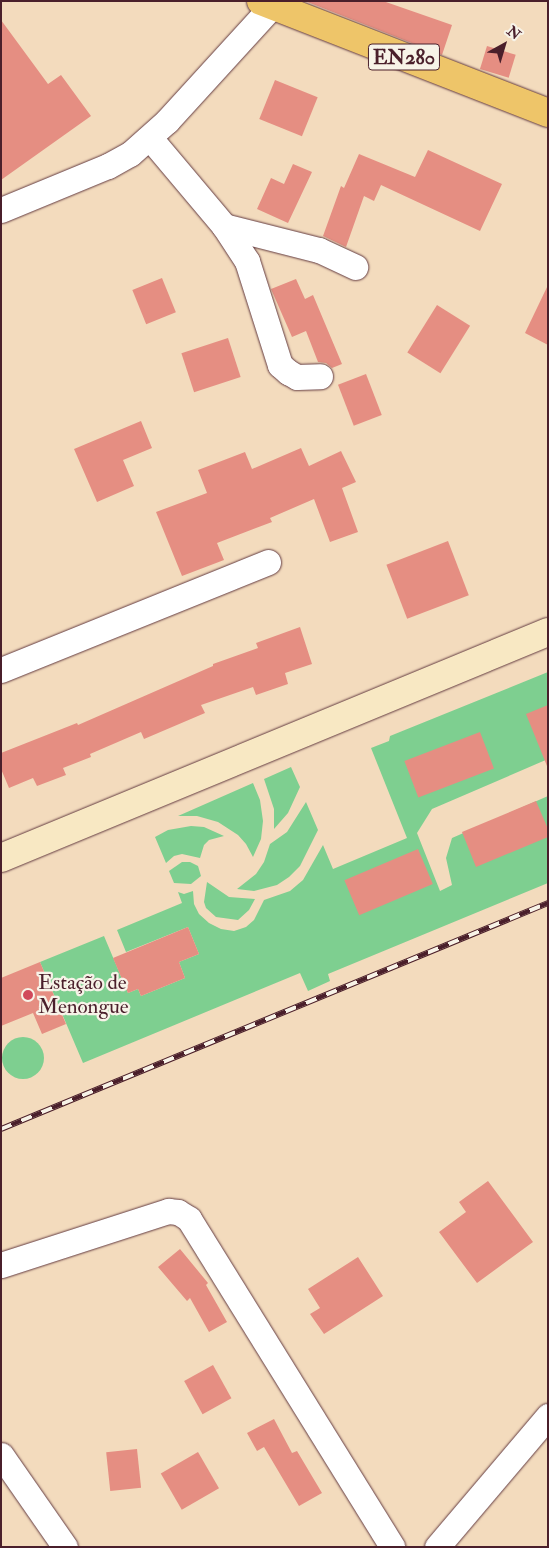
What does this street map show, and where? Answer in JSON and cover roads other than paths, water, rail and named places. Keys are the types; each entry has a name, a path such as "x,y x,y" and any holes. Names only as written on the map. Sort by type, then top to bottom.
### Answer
{"main road":[{"name":"EN280","path":"266,4 548,113"},
{"path":"1,858 548,632"}],"street":[{"path":"1,210 108,166 150,138 266,4"},
{"path":"150,138 224,226 252,270 280,365 288,372 298,376 320,376"},
{"path":"224,226 319,250 355,267"},
{"path":"1,670 268,562"},
{"path":"1,1265 168,1211 178,1212 189,1219 392,1547"},
{"path":"437,1547 548,1416"},
{"path":"1,1455 65,1547"}],"railway":[{"path":"1,1129 548,903"}],"place":[{"name":"Estação de Menongue","path":"28,995"}]}
